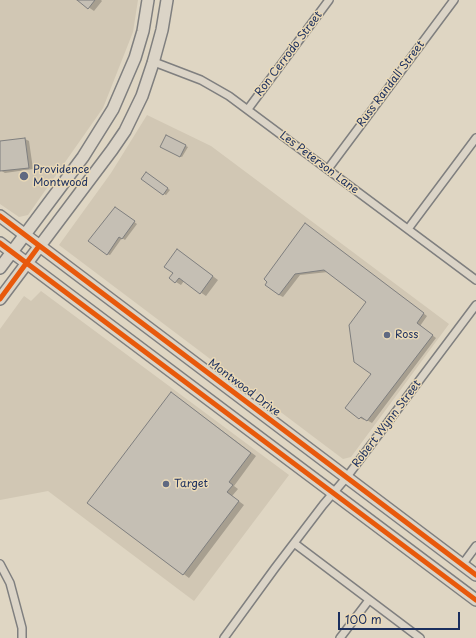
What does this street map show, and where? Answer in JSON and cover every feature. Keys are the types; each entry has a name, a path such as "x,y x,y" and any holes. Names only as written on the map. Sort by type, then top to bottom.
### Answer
{"main road":[{"path":"0,268 83,157 109,117 127,80 136,56 148,0"},
{"path":"0,299 112,150 124,131 142,96 154,62 162,30 167,0"},
{"path":"136,56 154,62"},
{"name":"Montwood Drive","path":"0,216 476,576"},
{"path":"0,243 476,600"},
{"path":"168,369 180,353"}],"street":[{"name":"Ron Cerrodo Street","path":"248,109 330,0"},
{"name":"Russ Randall Street","path":"328,169 454,0"},
{"name":"Les Peterson Lane","path":"154,62 201,80 217,88 248,109 476,280"},
{"path":"408,229 476,138"},
{"name":"Robert Wynn Street","path":"224,638 294,543 346,478 476,305"},
{"path":"294,543 420,638"},
{"path":"462,565 476,546"},
{"path":"0,564 10,583 22,628 22,638"},
{"path":"340,638 369,600"}],"shaded area":[{"path":"0,0 138,0 133,32 103,108 28,215 19,217 0,204"},
{"path":"147,115 211,146 449,324 351,457 343,459 59,245 111,173"},
{"path":"41,291 289,475 194,601 48,491 0,500 0,329 24,296 31,301"}],"building":[{"path":"77,0 95,0 88,9"},
{"path":"166,135 186,145 180,157 160,147"},
{"path":"25,138 29,168 0,171 0,141"},
{"path":"146,172 168,188 163,195 141,179"},
{"path":"115,207 135,221 122,239 119,237 107,255 88,241"},
{"path":"305,223 424,313 417,323 433,335 367,421 361,417 359,419 345,408 371,374 354,362 349,325 366,302 324,270 295,274 279,295 265,285 267,282 264,279"},
{"path":"177,249 213,276 200,294 179,278 175,283 169,278 173,273 164,267"},
{"name":"Target","path":"171,392 251,453 229,482 233,485 227,492 239,501 183,575 87,503"}],"cycle path":[{"path":"0,216 476,575"},
{"path":"0,243 476,600"},
{"path":"0,299 39,246"}],"place":[{"name":"Providence Montwood","path":"24,176"},
{"name":"Ross","path":"387,335"},
{"name":"Target","path":"166,484"}]}
